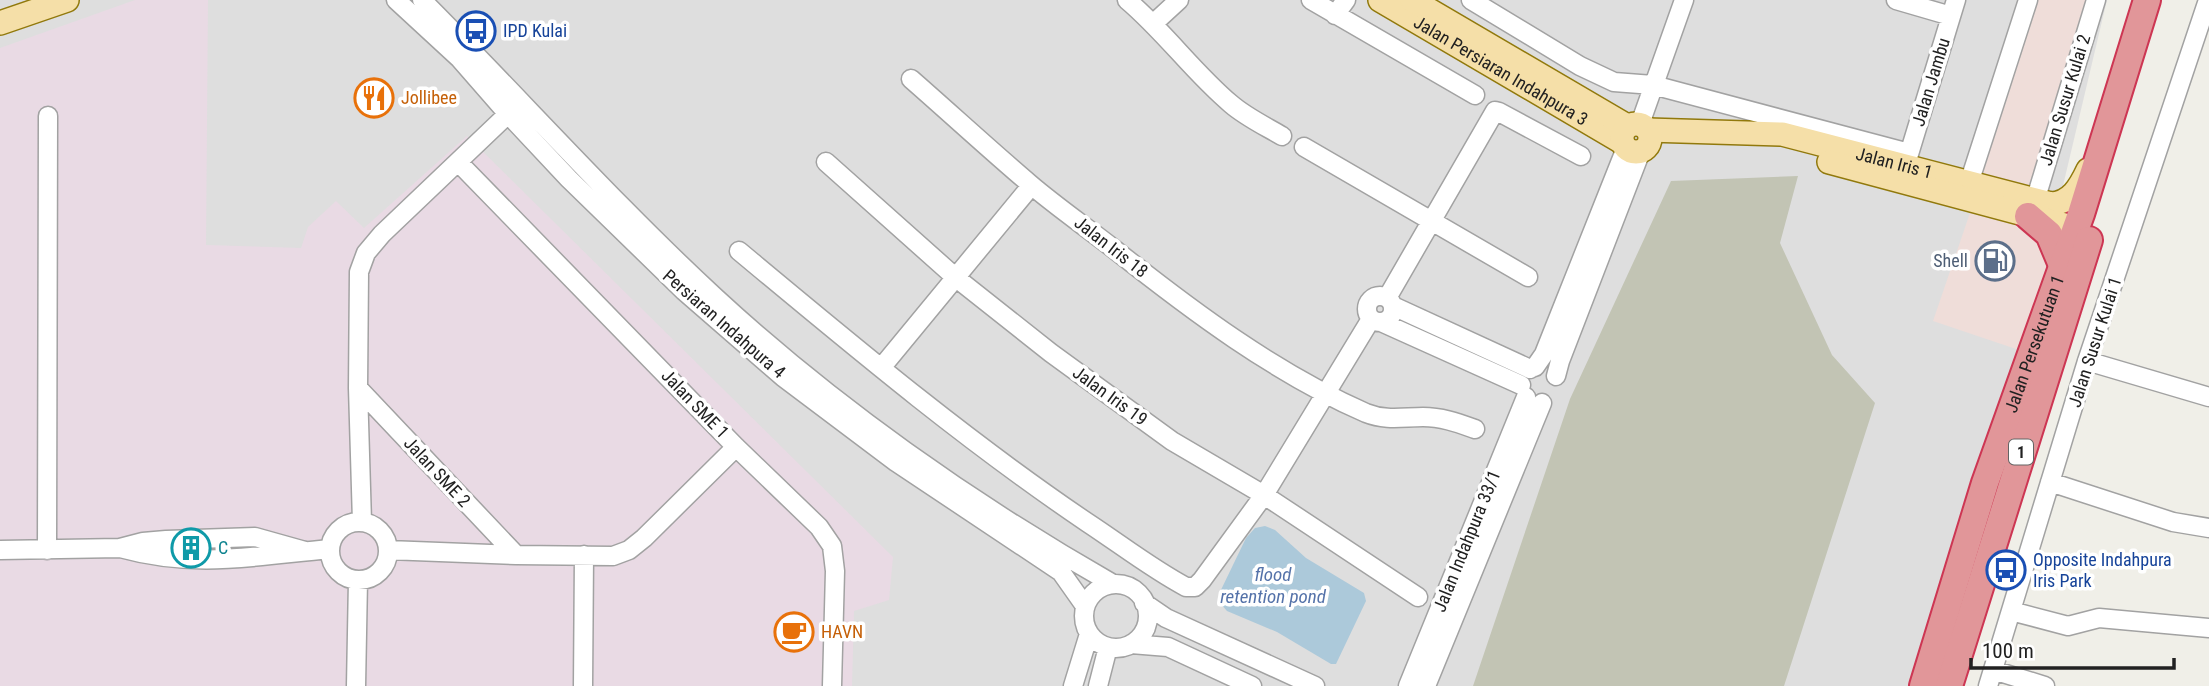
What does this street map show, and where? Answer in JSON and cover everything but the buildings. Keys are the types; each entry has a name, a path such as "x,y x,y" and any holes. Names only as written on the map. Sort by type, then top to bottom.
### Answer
{"highway":[{"name":"Jalan Persekutuan 1","path":"1923,686 1985,483 2062,265 2086,223 2103,139 2147,0"},
{"name":"Jalan Persekutuan 1","path":"1949,686 2086,223 2165,0"},
{"path":"2031,208 2049,234 2062,265"}],"main road":[{"path":"0,23 67,0"},
{"name":"Jalan Persiaran Indahpura 3","path":"1380,0 1636,138"},
{"name":"Jalan Persiaran Indahpura 3","path":"1412,0 1562,98"},
{"name":"Jalan Iris 1","path":"1636,138 1782,134 1907,159 2031,208 2061,204 2071,198 2086,175 2103,139"},
{"name":"Jalan Iris 1","path":"1636,138 1784,149 2086,223"}],"street":[{"name":"Persiaran Indahpura 4","path":"396,0 460,59 569,179 684,292 772,368 896,462 1060,572 1085,606"},
{"name":"Persiaran Indahpura 4","path":"422,0 676,261 745,325 902,448 1015,526 1113,584"},
{"path":"1127,0 1154,23 1201,76 1233,106 1282,136"},
{"path":"1154,23 1179,0"},
{"path":"1311,0 1340,8 1475,95"},
{"path":"1471,0 1580,66 1614,82 1653,85 1907,159"},
{"path":"1531,384 1447,332 1379,295 1368,302 1366,310 1376,321 1438,348 1531,384 1556,393 1556,376 1684,0"},
{"path":"1896,0 1954,8"},
{"path":"1969,183 2028,0"},
{"name":"Jalan Susur Kulai 2","path":"2031,208 2096,0"},
{"name":"Jalan Susur Kulai 1","path":"1990,678 2087,361 2208,0"},
{"name":"Jalan Jambu","path":"1907,159 1954,8"},
{"path":"1562,98 1580,66"},
{"name":"Jalan Iris 18","path":"911,79 1031,186 1147,276 1221,329 1327,394 1369,414 1393,419 1446,419 1475,429"},
{"path":"1390,302 1432,219 1495,111 1581,156"},
{"path":"362,522 358,388 359,272 362,262 382,233 508,114"},
{"path":"47,550 48,116"},
{"name":"Jalan Indahpura 33/1","path":"1408,686 1531,384 1636,138"},
{"path":"1304,148 1432,219 1528,277"},
{"name":"Jalan Iris 19","path":"826,162 955,277 1051,353 1172,441 1264,495 1418,597"},
{"name":"Jalan SME 1","path":"458,163 736,447 819,527 832,546 835,571 832,686"},
{"path":"881,368 1031,186"},
{"path":"739,251 881,368 1051,497 1186,587 1195,587 1202,580 1264,495 1376,321"},
{"path":"2087,361 2209,397"},
{"path":"1531,384 1548,368 1556,376"},
{"name":"Jalan Indahpura 33/1","path":"1426,686 1531,384"},
{"name":"Jalan SME 2","path":"358,388 516,555"},
{"path":"388,550 613,556 629,550 736,447"},
{"path":"2050,482 2173,522 2209,528"},
{"path":"362,522 375,526 384,536 388,550 380,571 370,578 358,580 337,570 331,560 330,549 333,537 340,528 350,523 362,522"},
{"path":"0,550 120,548 166,540 255,537 304,551 330,549"},
{"path":"583,686 584,555"},
{"path":"356,686 358,580"},
{"path":"1073,686 1089,634 1084,616 1085,606 1096,591 1113,584 1132,589 1144,603 1166,618 1315,686"},
{"path":"1089,634 1108,647 1131,644 1138,639 1146,626 1144,603"},
{"path":"2011,611 2068,626 2099,618 2209,628"},
{"path":"1131,644 1168,647 1252,686"},
{"path":"1098,686 1108,647"},
{"path":"1990,678 2045,686"}],"shaded area":[{"path":"0,0 2107,0 2021,363 1910,686 0,686"},
{"path":"135,0 208,0 206,245 301,248 308,227 336,201 364,228 467,136 893,557 889,600 854,611 852,686 0,686 0,48"},
{"path":"2033,0 2091,0 2033,191 1976,177"},
{"path":"1798,176 1780,243 1832,355 1875,403 1784,686 1473,686 1570,399 1671,181"},
{"path":"1971,210 2042,231 2050,258 2022,351 1933,321"}],"water":[{"name":"flood retention pond","path":"1265,526 1275,530 1306,558 1364,593 1366,601 1336,664 1331,664 1277,632 1227,611 1220,603 1219,594 1246,538 1255,528"}],"place":[{"name":"IPD Kulai","path":"476,31"},
{"name":"Jollibee","path":"374,98"},
{"name":"Shell","path":"1995,261"},
{"name":"C","path":"191,548"},
{"name":"Opposite Indahpura Iris Park","path":"2006,570"},
{"name":"HAVN","path":"794,632"}]}
